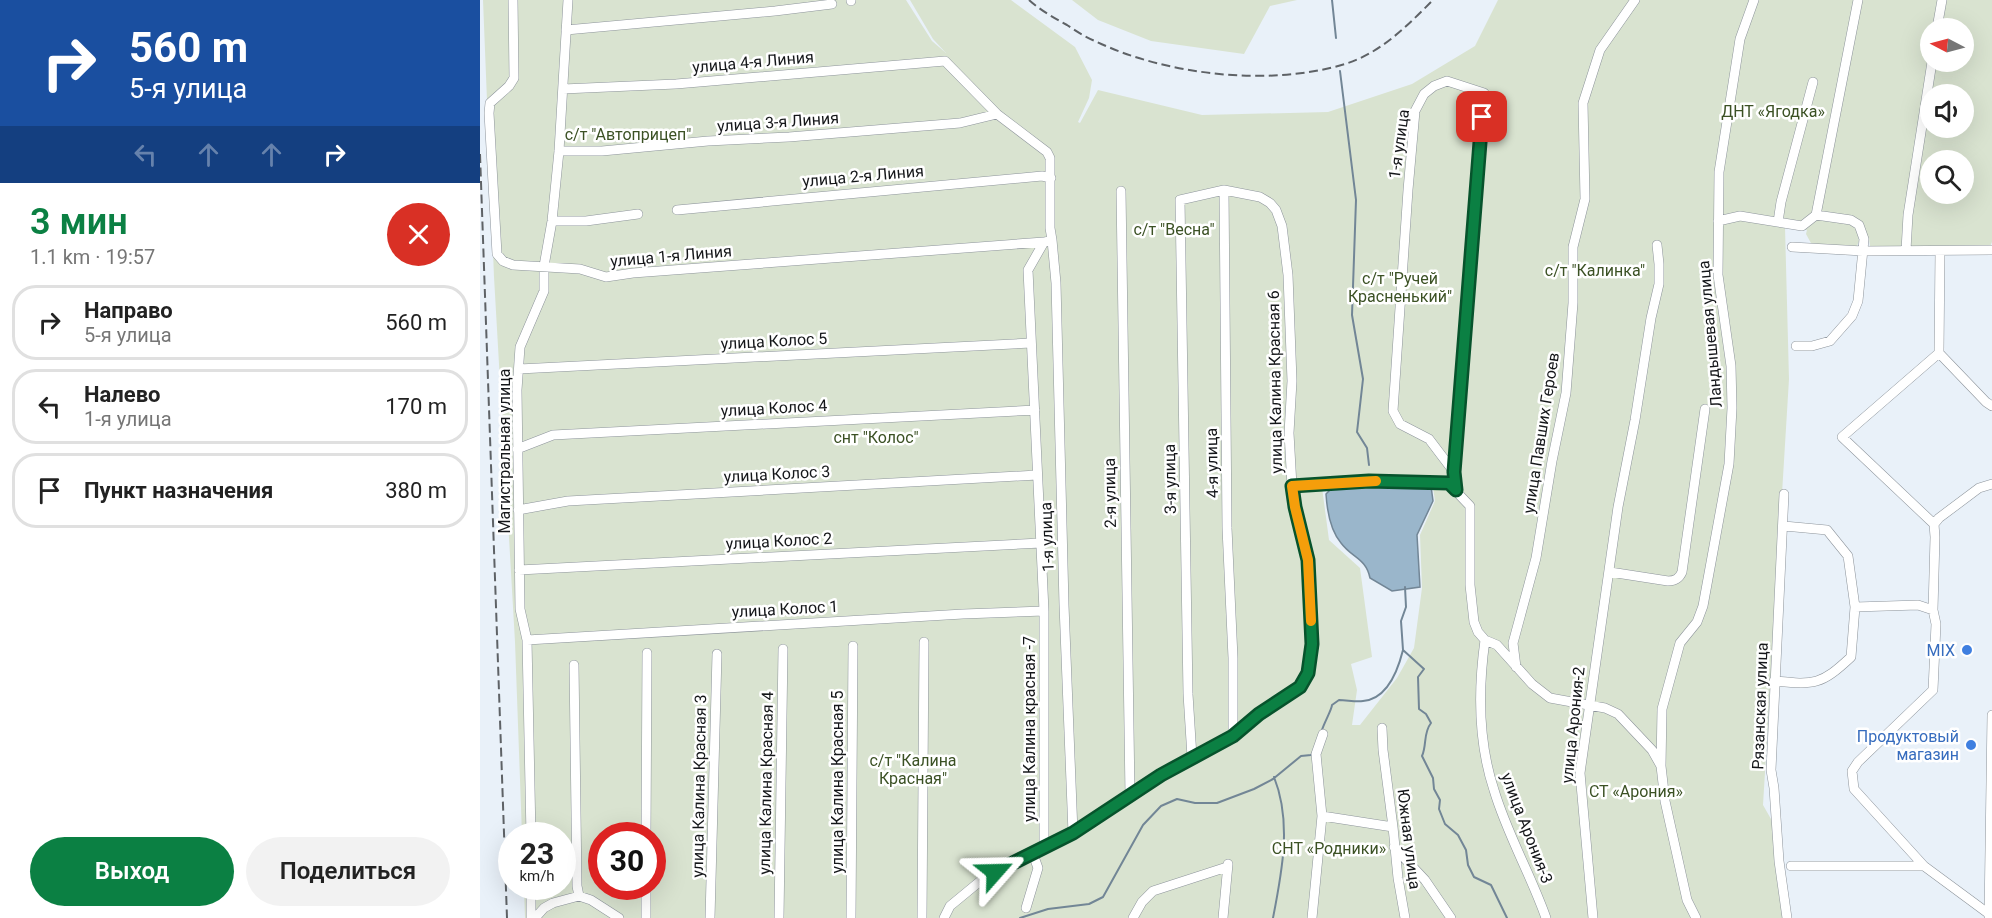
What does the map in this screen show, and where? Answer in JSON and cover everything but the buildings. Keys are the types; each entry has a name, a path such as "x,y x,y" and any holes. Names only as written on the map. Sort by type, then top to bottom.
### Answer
{"street":[{"name":"улица 1-я Линия","path":"513,0 514,78 509,86 490,103 497,254 502,261 513,265 580,268 606,277 1048,241"},
{"name":"Магистральная улица","path":"531,822 527,640 520,609 517,449 519,369 520,347 544,291 544,266 552,221 559,151 568,0"},
{"name":"улица Павших Героев","path":"1516,667 1513,643 1536,558 1567,382 1573,303 1573,247 1585,199 1583,103 1600,50 1635,0"},
{"name":"Ландышевая улица","path":"1696,918 1687,900 1665,801 1661,766 1662,709 1680,643 1697,622 1703,606 1729,464 1732,408 1731,366 1718,275 1719,172 1740,39 1754,0"},
{"path":"1718,221 1740,216 1802,226 1816,215 1858,0"},
{"path":"1939,18 1942,0"},
{"path":"566,30 832,4"},
{"name":"улица 4-я Линия","path":"563,89 676,84 945,61"},
{"name":"1-я улица","path":"945,61 998,114 1047,152 1050,158 1048,241 1056,295 1073,833"},
{"path":"1906,250 1908,216 1930,72"},
{"name":"1-я улица","path":"1454,472 1429,439 1400,424 1393,411 1415,111 1424,94 1434,86 1447,81 1484,93 1454,472 1456,490"},
{"path":"1778,222 1781,202 1813,82"},
{"name":"улица 3-я Линия","path":"559,151 602,151 960,123 998,114"},
{"name":"улица 2-я Линия","path":"677,210 981,180 1042,176 1051,178"},
{"name":"3-я улица","path":"1192,757 1188,694 1180,200 1224,190"},
{"name":"улица Калина Красная 6","path":"944,918 950,906 984,878 1073,833 1192,757 1233,736 1259,714 1300,687 1308,673 1312,644 1308,560 1292,486 1289,433 1292,381 1288,274 1282,226 1276,210 1270,203 1260,197 1224,190"},
{"name":"4-я улица","path":"1224,190 1227,528 1233,658 1233,736"},
{"name":"2-я улица","path":"1121,191 1130,795"},
{"path":"552,221 586,221 638,214"},
{"path":"1796,346 1812,346 1830,341 1852,316 1858,301 1864,239 1859,225 1851,220 1816,215"},
{"name":"1-я улица","path":"1044,611 1028,270 1048,241"},
{"name":"улица Арония-2","path":"1593,918 1580,784 1618,507 1659,284 1657,244"},
{"path":"1792,248 1992,250"},
{"path":"1940,251 1939,353 1992,406"},
{"name":"улица Колос 5","path":"519,369 1031,344"},
{"path":"1939,353 1842,437 1934,524 1935,537 1933,610 1936,624 1933,690 1858,762 1852,771 1854,789 1924,866 1989,916"},
{"path":"1610,573 1668,581 1675,581 1679,578 1682,572 1691,516 1705,409"},
{"name":"улица Колос 4","path":"517,449 553,435 1035,410"},
{"name":"улица Колос 3","path":"518,510 568,501 1037,475"},
{"path":"1292,486 1369,481 1449,483 1470,506 1470,585 1474,622 1478,632 1485,640 1497,645 1532,684 1550,698 1590,704 1618,714 1645,743 1661,766"},
{"path":"1934,524 1979,488 1992,484"},
{"name":"Рязанская улица","path":"1784,494 1771,770 1779,861 1787,918"},
{"path":"1774,681 1819,682 1832,676 1851,657 1855,607 1848,556 1832,535 1827,530 1784,526"},
{"name":"улица Колос 2","path":"519,570 1041,543"},
{"path":"1855,607 1918,605 1933,610"},
{"name":"улица Колос 1","path":"527,640 1044,611"},
{"name":"улица Калина красная -7","path":"1044,611 1044,846"},
{"name":"улица Арония-3","path":"1485,640 1480,684 1484,746 1494,790 1546,918"},
{"path":"922,918 924,642"},
{"name":"улица Калина Красная 5","path":"851,918 853,646"},
{"name":"улица Калина Красная 4","path":"779,918 783,649"},
{"path":"646,822 647,653"},
{"name":"улица Калина Красная 3","path":"710,918 717,654"},
{"path":"574,665 579,896"},
{"path":"1989,916 1992,715"},
{"name":"Южная улица","path":"1382,728 1394,827 1394,847 1405,917"},
{"path":"1312,918 1322,816 1316,754 1323,734"},
{"path":"1322,816 1394,827"},
{"path":"1394,847 1425,880 1450,918"},
{"path":"1026,908 1038,868 1033,854"},
{"path":"1133,918 1142,902 1153,891 1228,864 1223,918"},
{"path":"1791,866 1924,866"},
{"path":"533,918 553,903 579,896 591,900 619,918"},
{"path":"532,900 533,918"},
{"path":"646,900 646,918"}],"green space":[{"path":"483,0 906,0 932,41 946,53 933,39 910,0 1011,0 1075,47 1092,80 1089,98 1078,122 1080,123 1098,90 1202,115 1328,112 1412,84 1475,46 1498,0 1992,0 1992,242 1989,249 1870,246 1869,238 1858,237 1857,246 1812,245 1806,234 1807,230 1785,227 1789,379 1763,805 1779,833 1785,918 525,918 524,900 576,900 576,822 522,822 515,642 494,277","holes":["1321,480 1432,480 1435,501 1420,535 1422,588 1414,648 1397,678 1360,725 1352,725 1357,690 1351,664 1372,657 1360,568 1329,540"]},
{"path":"1072,0 1297,0 1270,6 1244,54 1151,41 1098,20"}],"water":[{"path":"1377,484 1431,486 1433,501 1417,535 1420,587 1392,591 1370,578 1362,562 1345,548 1334,532 1328,513 1326,494 1333,487"}],"waterway":[{"path":"1332,0 1336,38"},
{"path":"1340,71 1356,200 1352,315 1363,379 1357,432 1367,448 1369,465"},
{"path":"1405,587 1406,607 1401,621 1403,650 1424,669 1418,677 1419,709 1426,714 1431,723 1422,756 1433,778 1434,789 1440,800 1439,809 1445,824 1458,835 1466,850 1468,865 1474,877 1491,885 1507,918"},
{"path":"1322,730 1332,705 1339,700 1360,701 1379,695 1390,682 1403,650"},
{"path":"1020,918 1048,909 1089,904 1103,897 1143,825 1161,806 1177,799 1195,803 1217,803 1273,779 1301,756 1311,755 1313,752"},
{"path":"1273,918 1284,847 1283,812 1274,777"}],"railway":[{"path":"1029,0 1047,14 1084,36 1123,53 1185,69 1251,76 1316,71 1358,59 1382,46 1433,0"},
{"path":"480,154 507,918"}],"slow traffic":[{"path":"1311,621 1308,560 1292,486 1376,481"}],"place":[{"name":"MIX","path":"1967,650"},
{"name":"Продуктовый магазин","path":"1971,745"}],"route":[{"path":"995,872 1073,833 1113,809 1161,775 1233,736 1305,681 1311,660 1312,644 1308,560 1292,486 1369,481 1449,483 1456,490 1454,472 1482,117"}],"park label":[{"name":"ДНТ «Ягодка»","path":"1773,111"},
{"name":"с/т \"Автоприцеп\"","path":"628,134"},
{"name":"с/т \"Весна\"","path":"1174,229"},
{"name":"с/т \"Калинка\"","path":"1595,270"},
{"name":"с/т \"Ручей Красненький\"","path":"1400,287"},
{"name":"снт \"Колос\"","path":"876,437"},
{"name":"с/т \"Калина Красная\"","path":"913,769"},
{"name":"СТ «Арония»","path":"1636,791"},
{"name":"СНТ «Родники»","path":"1329,848"}]}
